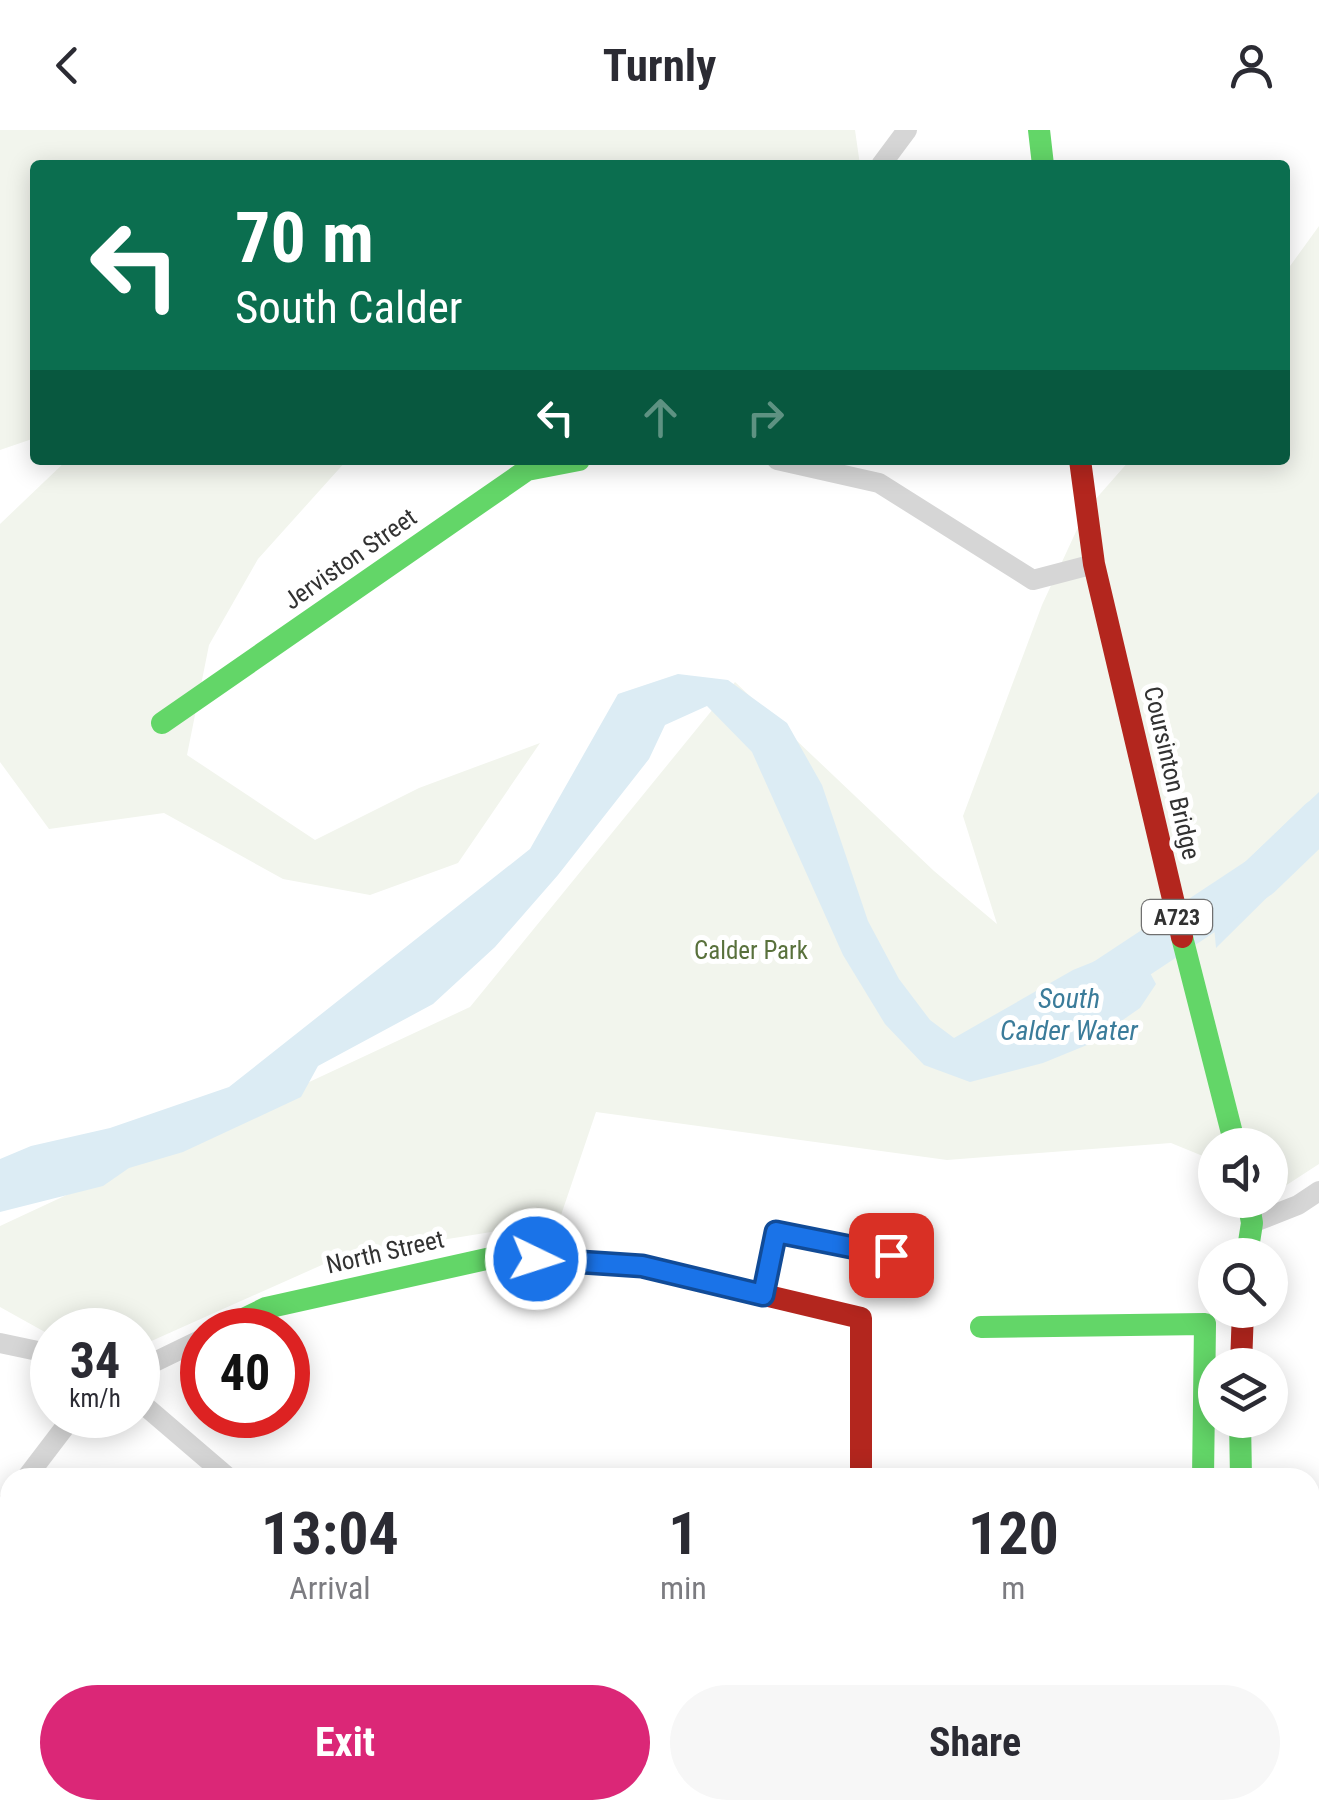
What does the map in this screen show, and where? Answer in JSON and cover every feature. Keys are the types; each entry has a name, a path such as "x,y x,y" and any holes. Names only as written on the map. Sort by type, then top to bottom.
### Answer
{"street":[{"path":"885,160 908,130"},
{"path":"1039,130 1042,160"},
{"name":"Jerviston Street","path":"162,723 527,470 553,465"},
{"path":"798,465 878,483 1034,580 1094,564"},
{"name":"A723","path":"1081,465 1094,564"},
{"name":"Coursinton Bridge","path":"1094,564 1230,1128"},
{"path":"1288,1207 1298,1206 1319,1191"},
{"path":"763,1295 776,1232 891,1255"},
{"name":"North Street","path":"266,1308 414,1272 500,1256 642,1266 861,1318 861,1468"},
{"path":"981,1327 1205,1324 1203,1468"},
{"path":"0,1343 30,1349"},
{"path":"160,1419 217,1468"},
{"path":"34,1468 56,1438"},
{"path":"1241,1438 1242,1468"}],"green space":[{"path":"0,130 855,130 859,160 30,160 30,440 0,450"},
{"name":"Calder Park","path":"1319,226 1319,1164 1288,1184 1288,1128 1198,1128 1198,1154 1171,1143 947,1160 596,1112 559,1221 342,1256 225,1308 180,1308 180,1328 160,1337 160,1308 30,1308 30,1324 0,1307 0,1226 470,1007 735,682 934,871 997,924 963,816 1042,605 1086,510 1126,465 1290,465 1290,266"},
{"path":"62,465 343,465 258,559 209,645 187,755 315,840 419,788 540,743 458,863 370,895 283,879 164,813 49,829 0,762 0,524"}],"water":[{"name":"South Calder Water","path":"678,674 728,680 787,723 822,785 868,921 899,979 930,1020 954,1038 1073,970 1135,945 1156,984 1140,1008 1087,1045 1043,1063 970,1082 924,1065 885,1024 843,955 752,752 707,706 665,725 649,759 558,875 495,947 433,1004 318,1066 301,1097 183,1152 129,1168 103,1186 0,1212 0,1159 31,1146 110,1128 229,1087 530,849 618,694"},
{"path":"1319,792 1319,846 1216,948 1211,894"}],"waterway":[{"name":"South Calder Water","path":"1095,986 1260,877 1319,820"}],"traffic: fast":[{"path":"1039,130 1042,160"},
{"path":"162,723 527,470 553,465"},
{"path":"1182,937 1231,1128"},
{"path":"1250,1238 1251,1218"},
{"path":"266,1308 500,1256 643,1266 680,1275"},
{"path":"981,1327 1205,1324 1203,1468"},
{"path":"1240,1438 1241,1468"}],"traffic: jam":[{"path":"1081,465 1094,564 1182,937"},
{"path":"680,1275 861,1318 861,1468"},
{"path":"1242,1328 1242,1348"}],"route":[{"path":"536,1259 642,1266 763,1295 776,1232 891,1255"}]}
